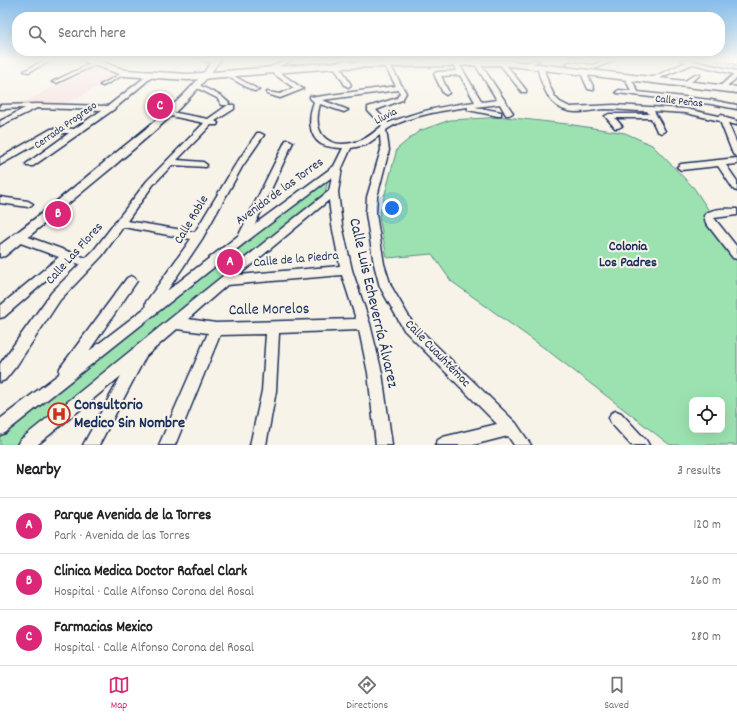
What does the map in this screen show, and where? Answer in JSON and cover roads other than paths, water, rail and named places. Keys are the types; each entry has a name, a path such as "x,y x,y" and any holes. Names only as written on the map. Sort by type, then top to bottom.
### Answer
{"main road":[{"path":"667,81 737,90"}],"street":[{"name":"Cerrada Progreso","path":"30,164 78,132 144,81"},
{"path":"0,252 19,238 169,113 202,81"},
{"path":"239,81 256,90"},
{"path":"269,93 274,97 283,96 299,89 287,81"},
{"path":"384,128 371,109 402,97 401,90 396,81"},
{"path":"440,81 446,93"},
{"path":"467,81 480,104"},
{"path":"489,81 509,113"},
{"path":"516,81 524,91"},
{"path":"544,81 555,101 561,106 570,109 605,107 649,109"},
{"path":"587,81 591,89"},
{"path":"630,81 636,94"},
{"path":"721,88 729,81"},
{"name":"Calle Las Flores","path":"0,375 56,296 98,253 150,183 212,123 228,105 219,97 197,86"},
{"path":"315,99 368,92 401,90"},
{"path":"368,92 396,100"},
{"path":"619,92 710,102 737,107"},
{"path":"3,107 20,98"},
{"path":"315,99 344,110"},
{"path":"315,99 314,115 316,130 321,140 328,143 348,146 338,168"},
{"name":"Lluvia","path":"348,146 363,143 384,128 422,113 459,106 502,102"},
{"path":"710,102 724,120 737,154"},
{"path":"0,124 37,106"},
{"path":"3,107 37,106 110,108"},
{"path":"459,106 498,114"},
{"name":"Calle Peñas","path":"649,109 654,116"},
{"name":"Calle Peñas","path":"649,109 686,111 737,123"},
{"path":"169,113 212,123"},
{"name":"Calle Peñas","path":"604,121 616,124 610,116 654,116"},
{"path":"654,116 661,131"},
{"name":"Calle Cuauhtémoc","path":"384,128 385,150 372,197 372,214 380,264 386,287 401,315 412,330 510,428 523,445"},
{"path":"0,162 54,131 62,130 78,132"},
{"name":"Calle Roble","path":"143,316 198,236 238,167 260,136"},
{"path":"243,238 289,142"},
{"path":"681,168 737,161"},
{"path":"170,162 203,165"},
{"path":"722,163 737,188"},
{"name":"Avenida de las Torres","path":"0,428 243,238 338,168"},
{"name":"Avenida de las Torres","path":"333,192 338,168"},
{"path":"25,445 142,351 224,281 333,192"},
{"name":"Calle Luis Echeverría Álvarez","path":"333,192 337,225 346,270 364,324 375,373 384,445"},
{"path":"0,200 28,204"},
{"path":"737,212 711,214 710,220 737,255"},
{"path":"120,223 198,236"},
{"path":"19,238 88,263"},
{"path":"0,313 67,256"},
{"name":"Calle de la Piedra","path":"224,281 346,270"},
{"path":"61,379 81,348 131,281"},
{"name":"Calle Morelos","path":"175,323 216,329 364,324"},
{"path":"258,445 269,391 273,328"},
{"path":"167,445 216,329"},
{"path":"91,445 142,351"},
{"path":"616,418 641,445"},
{"path":"443,445 510,428"}],"lane":[{"path":"102,85 110,81"}],"place":[{"name":"Farmacias Mexico","path":"160,106"},
{"name":"Clinica Medica Doctor Rafael Clark","path":"58,214"},
{"name":"Parque Avenida de la Torres","path":"230,262"},
{"name":"Consultorio Medico Sin Nombre","path":"59,414"}],"district":[{"name":"Colonia Los Padres","path":"628,256"}]}
